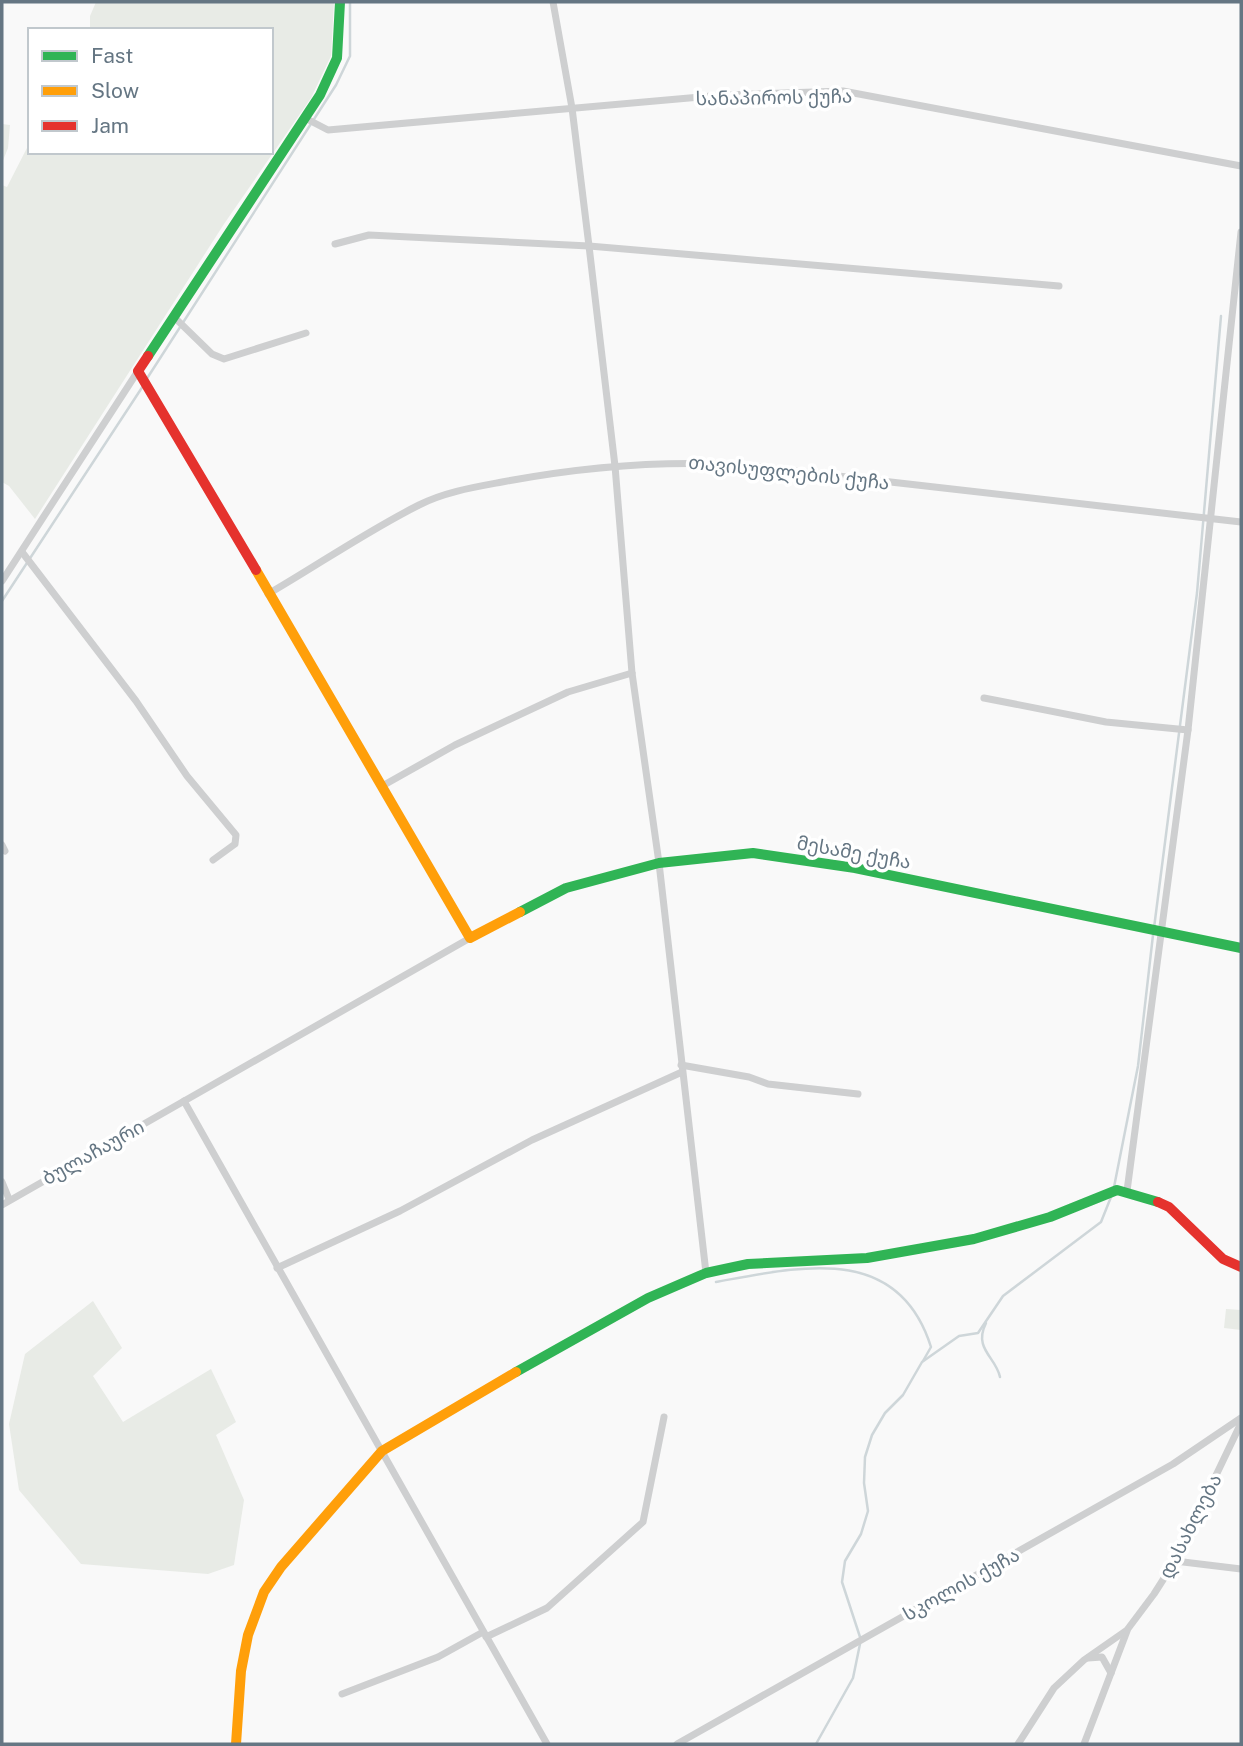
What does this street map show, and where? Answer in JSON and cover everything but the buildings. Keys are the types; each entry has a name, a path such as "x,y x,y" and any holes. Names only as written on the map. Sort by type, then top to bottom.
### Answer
{"street":[{"path":"2,581 306,118 337,58 340,2"},
{"path":"553,2 572,108 589,246 615,466 632,673 659,863 706,1273"},
{"name":"სანაპიროს ქუჩა","path":"306,118 328,130 723,95 844,91 1241,166"},
{"path":"1127,1191 1188,730 1241,232"},
{"path":"335,244 369,235 589,246 1059,286"},
{"path":"174,317 212,355 224,359 306,333"},
{"path":"138,371 268,594 384,785 470,938"},
{"name":"თავისუფლების ქუჩა","path":"268,594 421,503 526,477 680,461 741,465 1241,522"},
{"path":"22,552 136,701 187,776 236,835 235,844 213,860"},
{"path":"384,785 455,745 568,692 632,673"},
{"path":"984,698 1106,722 1188,730"},
{"name":"მესამე ქუჩა","path":"470,938 566,888 659,863 753,852 806,860 1241,948"},
{"name":"ბულაჩაური","path":"2,1205 470,938"},
{"path":"277,1268 400,1211 532,1139 682,1068 749,1077 768,1084 858,1094"},
{"path":"184,1101 547,1744"},
{"path":"2,1182 9,1199"},
{"path":"236,1744 241,1671 248,1635 264,1592 281,1567 382,1451 581,1333 648,1298 706,1273 748,1264 867,1258 935,1247 1050,1217 1108,1192 1127,1191 1169,1207 1223,1259 1241,1266"},
{"path":"342,1694 438,1657 547,1608 643,1522 664,1417"},
{"name":"დასახლება","path":"1018,1744 1045,1698 1084,1660 1127,1630 1175,1561 1241,1421"},
{"name":"სკოლის ქუჩა","path":"677,1744 1173,1464 1241,1421"},
{"path":"1175,1561 1241,1569"},
{"path":"1084,1744 1127,1630"},
{"path":"1084,1660 1102,1657 1111,1674"}],"shaded area":[{"path":"96,2 334,2 331,56 311,98 273,153 273,28 90,28 90,16"},
{"path":"2,124 10,125 8,148 2,163"},
{"path":"28,146 28,154 272,154 224,224 35,519 9,486 2,482 2,185 7,187"},
{"path":"93,1301 122,1348 93,1376 123,1422 211,1369 236,1422 216,1435 244,1500 234,1565 208,1574 81,1564 19,1490 9,1424 25,1354"},
{"path":"1226,1309 1241,1310 1241,1330 1224,1328"}],"waterway":[{"path":"146,380 336,85 350,56 350,2"},
{"path":"1154,928 1197,593 1221,316"},
{"path":"2,601 143,386"},
{"path":"1114,1187 1138,1066 1153,935"},
{"path":"860,1637 842,1582 845,1561 861,1534 868,1511 864,1483 865,1457 872,1435 885,1413 903,1395 922,1362 959,1336 978,1333 1003,1296 1101,1222 1111,1197"},
{"path":"716,1282 812,1268 842,1269 870,1276 895,1290 916,1313 931,1347 923,1361"},
{"path":"986,1323 982,1340 1000,1377"},
{"path":"816,1744 853,1678 860,1644"}],"traffic: fast":[{"path":"148,356 320,95 337,58 340,2"},
{"path":"520,912 566,888 659,863 753,853 855,868 1241,948"},
{"path":"516,1372 648,1298 706,1273 748,1264 867,1258 974,1239 1050,1217 1117,1190 1158,1202"}],"traffic: slow":[{"path":"256,570 470,938 520,912"},
{"path":"236,1744 241,1671 248,1635 264,1592 281,1567 382,1451 516,1372"}],"traffic: jam":[{"path":"148,356 138,371 256,570"},
{"path":"1158,1202 1169,1207 1223,1259 1241,1267"}]}
